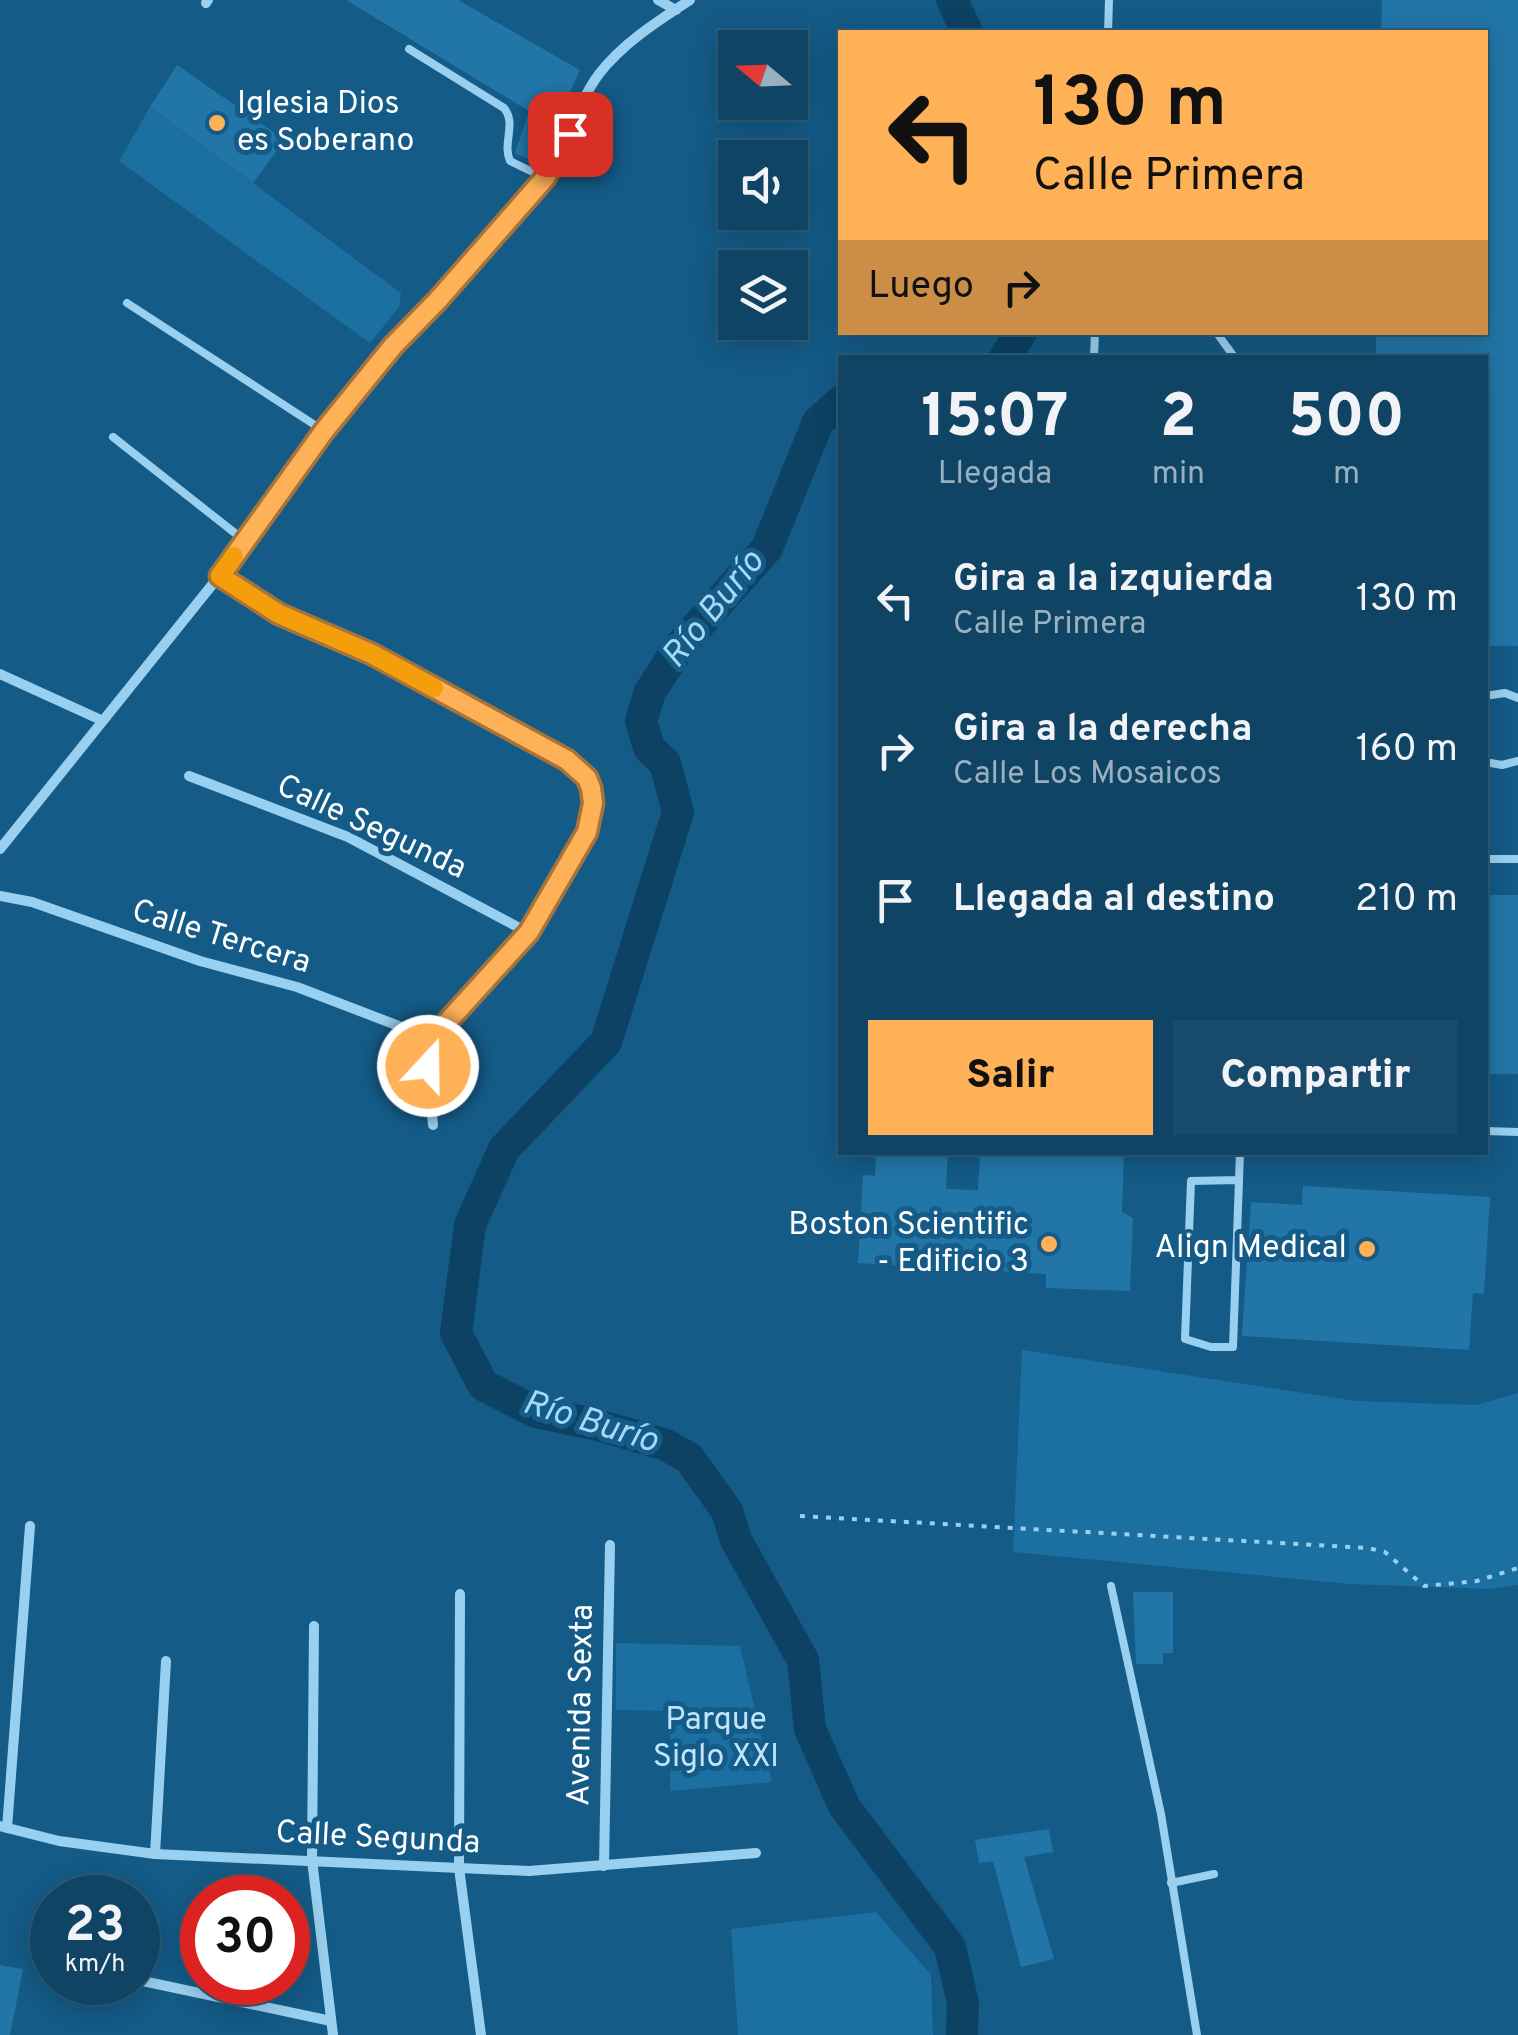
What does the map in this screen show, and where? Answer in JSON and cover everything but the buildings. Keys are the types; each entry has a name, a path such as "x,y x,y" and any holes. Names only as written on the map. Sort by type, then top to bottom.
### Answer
{"street":[{"path":"658,0 676,10"},
{"path":"0,849 220,576 324,431 393,346 545,178 598,76 633,40 690,0"},
{"path":"220,576 279,614 372,654 567,760 587,778 591,788 593,803 587,832 529,932 440,1030 425,1036 434,1126"},
{"path":"0,674 101,720"},
{"name":"Calle Segunda","path":"189,776 348,837 529,932"},
{"name":"Calle Tercera","path":"0,896 32,902 200,961 297,987 425,1036"},
{"path":"4,1827 30,1526"},
{"name":"Avenida Sexta","path":"604,1866 610,1546"},
{"path":"460,1594 459,1868 481,2035"},
{"path":"314,1626 312,1860 333,2035"},
{"path":"155,1854 166,1661"},
{"name":"Calle Segunda","path":"4,1827 60,1841 155,1854 529,1871 756,1854"},
{"path":"160,1985 331,2021"}],"lane":[{"path":"1108,30 1109,0"},
{"path":"409,49 504,108 510,122 506,144 510,162 545,178"},
{"path":"126,303 324,431"},
{"path":"113,437 246,541"},
{"path":"1488,696 1505,693 1518,698"},
{"path":"1488,763 1502,766 1518,761"},
{"path":"1488,859 1518,860"},
{"path":"1488,1131 1518,1132"},
{"path":"1239,1180 1191,1181 1185,1338 1211,1346 1233,1348 1239,1180 1240,1155"},
{"path":"1111,1586 1161,1814 1197,2035"},
{"path":"1172,1883 1214,1874"}],"path":[{"path":"800,1516 1368,1548 1385,1552 1424,1586 1476,1582 1518,1568"}],"green space":[{"path":"150,107 401,293 399,307 370,343 119,161"},
{"path":"1022,1350 1356,1401 1476,1405 1518,1393 1518,1585 1489,1589 1350,1584 1013,1552"},
{"name":"Parque Siglo XXI","path":"616,1643 740,1646 772,1782 670,1791 671,1711 616,1710"},
{"path":"876,1912 931,1975 933,2035 738,2035 731,1929"}],"waterway":[{"name":"Río Burío","path":"952,0 966,30"},
{"name":"Río Burío","path":"1007,355 1019,335"},
{"name":"Río Burío","path":"838,404 818,422 767,548 679,647 650,692 641,721 649,748 665,763 678,812 606,1042 504,1149 470,1225 456,1333 483,1385 536,1412 666,1445 689,1458 727,1511 736,1540 803,1660 810,1729 844,1806 950,1947 963,2003 962,2035"}],"slow traffic":[{"path":"234,556 220,576 279,614 372,654 434,688"}],"place":[{"name":"Iglesia Dios es Soberano","path":"217,123"},
{"name":"Boston Scientific - Edificio 3","path":"1049,1244"},
{"name":"Align Medical","path":"1367,1249"}],"route":[{"path":"428,1066 425,1036 440,1030 529,932 587,832 593,803 587,778 567,760 372,654 279,614 220,576 324,431 393,346 545,178 570,134"}]}
